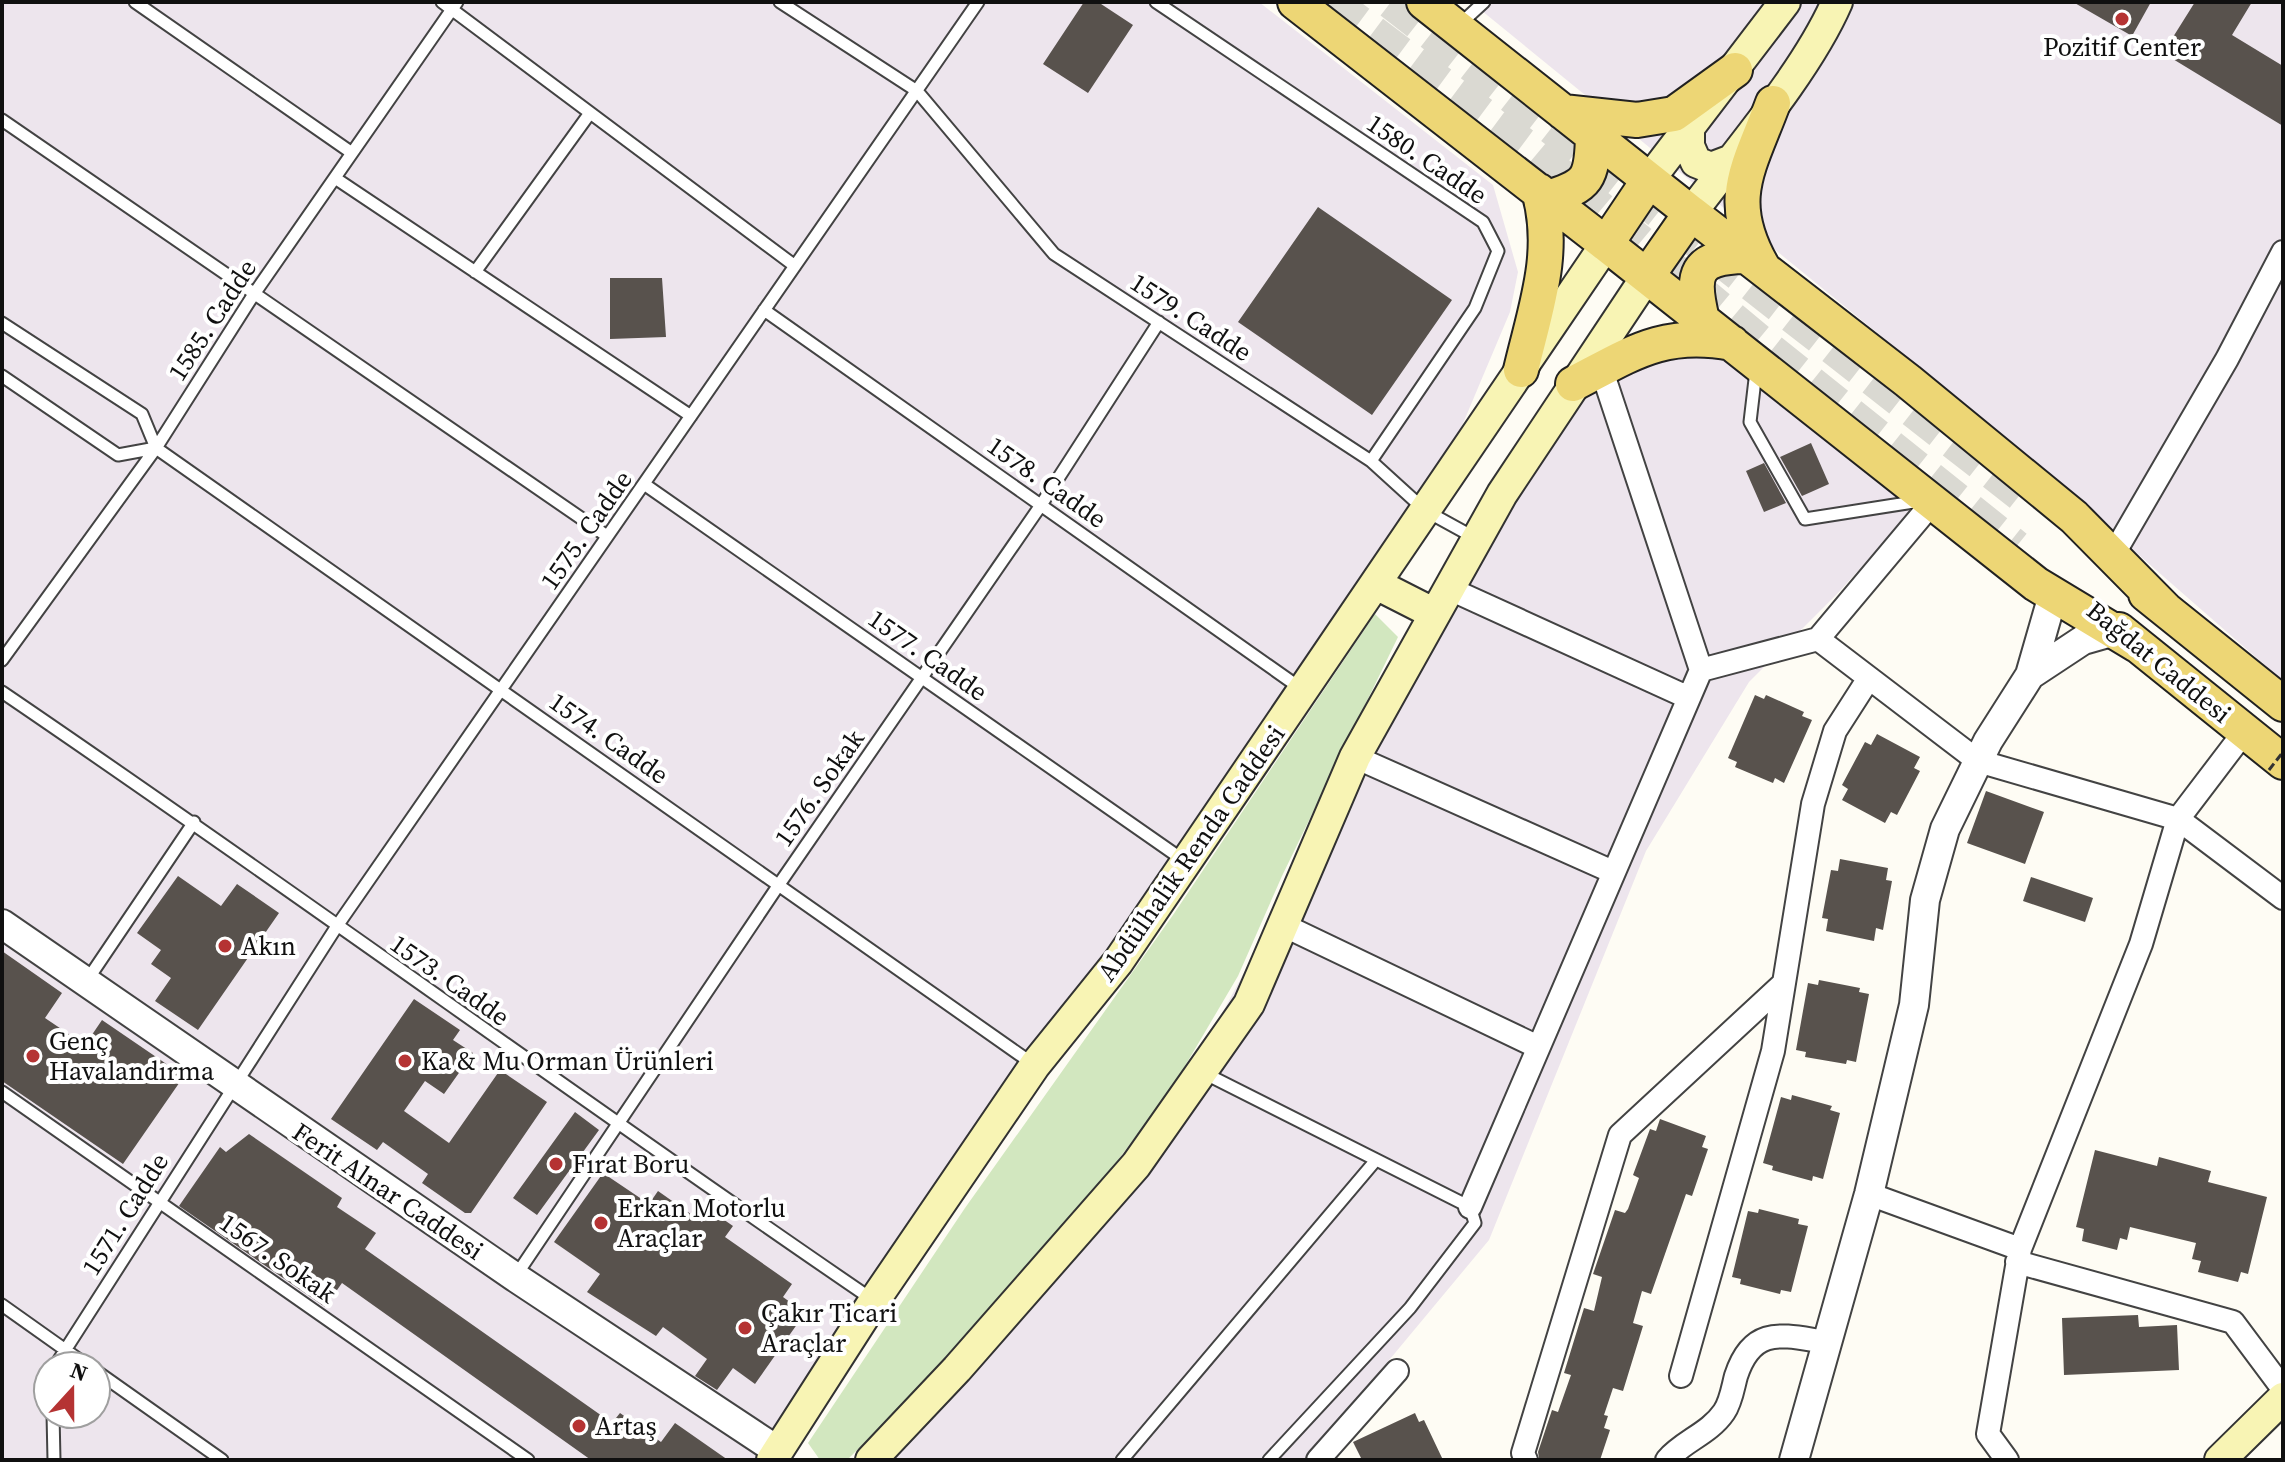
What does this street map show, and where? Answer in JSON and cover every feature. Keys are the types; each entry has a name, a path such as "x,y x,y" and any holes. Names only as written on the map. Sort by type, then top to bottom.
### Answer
{"main road":[{"path":"1295,2 2053,595 2124,638"},
{"path":"1424,2 1908,381 2074,517 2165,609"},
{"path":"1606,244 1649,180 1785,2"},
{"path":"871,1460 957,1369 1136,1165 1249,1004 1355,757 1478,539 1587,376 1647,276 1773,103 1830,20 1837,2"},
{"path":"1563,112 1637,120 1674,114 1735,70"},
{"path":"1756,265 1740,192 1773,103"},
{"path":"1689,129 1689,146 1696,162 1711,168 1732,160"},
{"path":"1543,194 1572,191 1586,180 1592,170 1593,136"},
{"path":"1521,370 1546,268 1543,194"},
{"name":"Abdülhalik Renda Caddesi","path":"780,1457 874,1301 1035,1065 1118,962 1606,244"},
{"path":"1702,320 1695,291 1696,275 1707,262 1719,257 1756,265"},
{"path":"1587,376 1649,345 1678,338 1744,353"},
{"name":"Bağdat Caddesi","path":"2058,524 2283,704"},
{"name":"Bağdat Caddesi","path":"2035,562 2124,638 2245,731 2276,766"},
{"path":"1376,584 1443,602"},
{"path":"2220,1460 2283,1398"}],"street":[{"path":"2113,555 2227,359 2283,252"},
{"path":"1587,376 1701,670"},
{"path":"1470,1207 1701,670 1818,639 1931,501"},
{"path":"1794,1460 1869,1194 1914,1005 1925,900 1945,829 1978,761 2030,675 2053,595"},
{"path":"1443,602 1687,697"},
{"path":"2030,675 2083,640 2124,638"},
{"path":"1818,639 1978,761 2178,819 2283,898"},
{"path":"1681,1376 1773,1051 1813,804 1835,731 1869,678"},
{"path":"2007,1460 1988,1434 2018,1256 2141,944 2178,819 2245,731"},
{"path":"1355,757 1613,872"},
{"name":"Ferit Alnar Caddesi","path":"2,924 780,1457"},
{"path":"1283,925 1538,1047"},
{"path":"1518,1458 1620,1135 1784,983"},
{"path":"1869,1194 2018,1256 2233,1322 2283,1389"},
{"path":"1667,1460 1708,1430 1726,1410 1742,1360 1755,1343 1774,1335 1827,1342"},
{"path":"1318,1460 1397,1371"}],"lane":[{"path":"135,2 352,153"},
{"name":"1579. Cadde","path":"780,2 917,91 1054,254 1371,461 1426,511 1478,539"},
{"name":"1575. Cadde","path":"233,1085 337,926 978,2"},
{"name":"1580. Cadde","path":"1156,2 1483,222 1498,251 1475,308 1371,461"},
{"path":"1456,27 1484,2"},
{"path":"450,4 795,266"},
{"name":"1585. Cadde","path":"2,660 156,448 254,294 450,4"},
{"path":"475,272 590,113"},
{"path":"2,120 607,536"},
{"path":"335,178 691,416"},
{"name":"1578. Cadde","path":"764,310 1303,690"},
{"name":"1576. Sokak","path":"515,1277 780,883 1041,505 1159,322"},
{"path":"2,323 142,414 156,448 118,455 2,376"},
{"path":"1744,353 1750,422 1805,519 1931,501"},
{"name":"1574. Cadde","path":"156,448 780,883 1035,1065"},
{"name":"1577. Cadde","path":"644,484 1186,863"},
{"name":"1573. Cadde","path":"2,692 194,822 618,1126 874,1301"},
{"path":"85,982 194,822"},
{"path":"1202,1072 1470,1207 1475,1223 1410,1308 1269,1460"},
{"name":"1571. Cadde","path":"65,1350 233,1085"},
{"name":"1567. Sokak","path":"2,1092 528,1460"},
{"path":"1122,1460 1376,1160"},
{"path":"2,1305 65,1350"},
{"path":"112,1382 222,1460"},
{"path":"53,1430 54,1460"}],"path":[{"path":"2276,766 2283,752"}],"shaded area":[{"path":"2,2 1259,2 1493,185 1518,272 1510,312 1426,511 772,1460 2,1460"},
{"path":"1471,2 2283,2 2283,681 1989,424"},
{"path":"1681,353 1752,357 1832,399 1931,490 1837,594 1749,682 1646,851 1489,1240 1306,1460 891,1460 1153,1141 1495,508 1585,399 1612,377"}],"green space":[{"path":"1375,614 1398,637 1282,876 1238,976 1172,1088 1103,1180 949,1359 847,1460 820,1460 808,1443 965,1208 1173,915"}],"building":[{"path":"1084,2 1098,2 1133,25 1088,93 1043,64"},
{"name":"Pozitif Center","path":"2073,2 2151,2 2132,36"},
{"path":"2195,2 2252,2 2232,35 2283,66 2283,126 2163,53"},
{"path":"1318,207 1452,300 1372,415 1238,322"},
{"path":"610,278 662,278 666,337 610,339"},
{"path":"1811,443 1829,484 1802,496 1780,457"},
{"path":"1764,463 1786,503 1764,512 1746,471"},
{"path":"1755,695 1764,699 1766,695 1804,712 1802,716 1812,720 1784,783 1775,778 1773,783 1735,767 1737,762 1728,758"},
{"path":"1877,734 1920,757 1914,768 1920,771 1897,815 1891,812 1885,823 1842,800 1848,789 1842,785 1865,742 1871,745"},
{"path":"1986,791 2044,812 2025,864 1967,843"},
{"path":"1840,859 1888,868 1886,880 1892,881 1883,930 1876,928 1874,941 1826,931 1828,919 1822,918 1831,870 1838,871"},
{"name":"Akın","path":"178,876 221,906 237,884 279,913 198,1030 155,1001 171,978 151,964 161,950 137,933"},
{"path":"2031,877 2093,898 2085,922 2023,901"},
{"path":"2,951 62,993 45,1018 85,1045 102,1020 184,1076 123,1164 2,1081"},
{"path":"1819,980 1860,988 1859,992 1869,994 1856,1062 1847,1060 1846,1064 1805,1057 1806,1052 1796,1050 1808,983 1818,985"},
{"path":"414,999 460,1030 453,1040 473,1053 444,1094 425,1081 404,1111 449,1143 500,1070 547,1102 471,1213 465,1213 422,1183 428,1174 383,1142 377,1150 331,1119"},
{"path":"1792,1095 1832,1106 1830,1110 1840,1113 1823,1179 1813,1176 1812,1181 1772,1170 1773,1166 1763,1163 1781,1097 1791,1100"},
{"name":"Fırat Boru","path":"575,1112 599,1130 537,1215 513,1198"},
{"path":"1660,1119 1706,1136 1702,1147 1708,1149 1692,1196 1686,1194 1651,1294 1642,1291 1633,1323 1643,1326 1623,1391 1613,1388 1604,1415 1608,1416 1604,1428 1610,1430 1600,1460 1539,1458 1538,1452 1552,1410 1558,1412 1571,1375 1564,1373 1584,1308 1594,1311 1602,1277 1593,1274 1615,1210 1625,1213 1628,1209 1639,1178 1633,1175 1650,1129 1656,1131"},
{"path":"249,1134 342,1198 337,1207 376,1233 365,1249 612,1423 620,1413 661,1442 675,1423 728,1460 591,1460 342,1283 325,1307 179,1206 220,1147 226,1152"},
{"path":"2095,1150 2157,1166 2159,1157 2211,1171 2208,1182 2267,1197 2248,1274 2241,1272 2238,1282 2198,1272 2201,1261 2192,1259 2196,1243 2130,1227 2127,1240 2120,1238 2117,1250 2082,1241 2084,1229 2076,1227"},
{"path":"603,1173 649,1204 658,1191 702,1222 710,1210 733,1226 725,1237 792,1284 783,1297 805,1313 755,1384 733,1368 717,1390 695,1376 707,1359 663,1327 656,1336 587,1292 600,1274 554,1242"},
{"path":"1759,1209 1799,1219 1798,1224 1808,1226 1791,1292 1781,1290 1780,1294 1740,1284 1741,1279 1732,1277 1748,1211 1758,1213"},
{"path":"2138,1315 2139,1327 2177,1325 2179,1370 2064,1375 2062,1318"},
{"path":"1415,1413 1419,1422 1424,1420 1443,1460 1362,1460 1353,1442"}],"tunnel":[{"path":"1332,2 1528,148 1765,346 2016,547"},
{"path":"1391,2 2030,502"}],"place":[{"name":"Pozitif Center","path":"2122,19"},
{"name":"Akın","path":"225,946"},
{"name":"Genç Havalandırma","path":"33,1056"},
{"name":"Ka & Mu Orman Ürünleri","path":"405,1061"},
{"name":"Fırat Boru","path":"556,1164"},
{"name":"Erkan Motorlu Araçlar","path":"601,1223"},
{"name":"Çakır Ticari Araçlar","path":"745,1328"},
{"name":"Artaş","path":"579,1426"}]}
